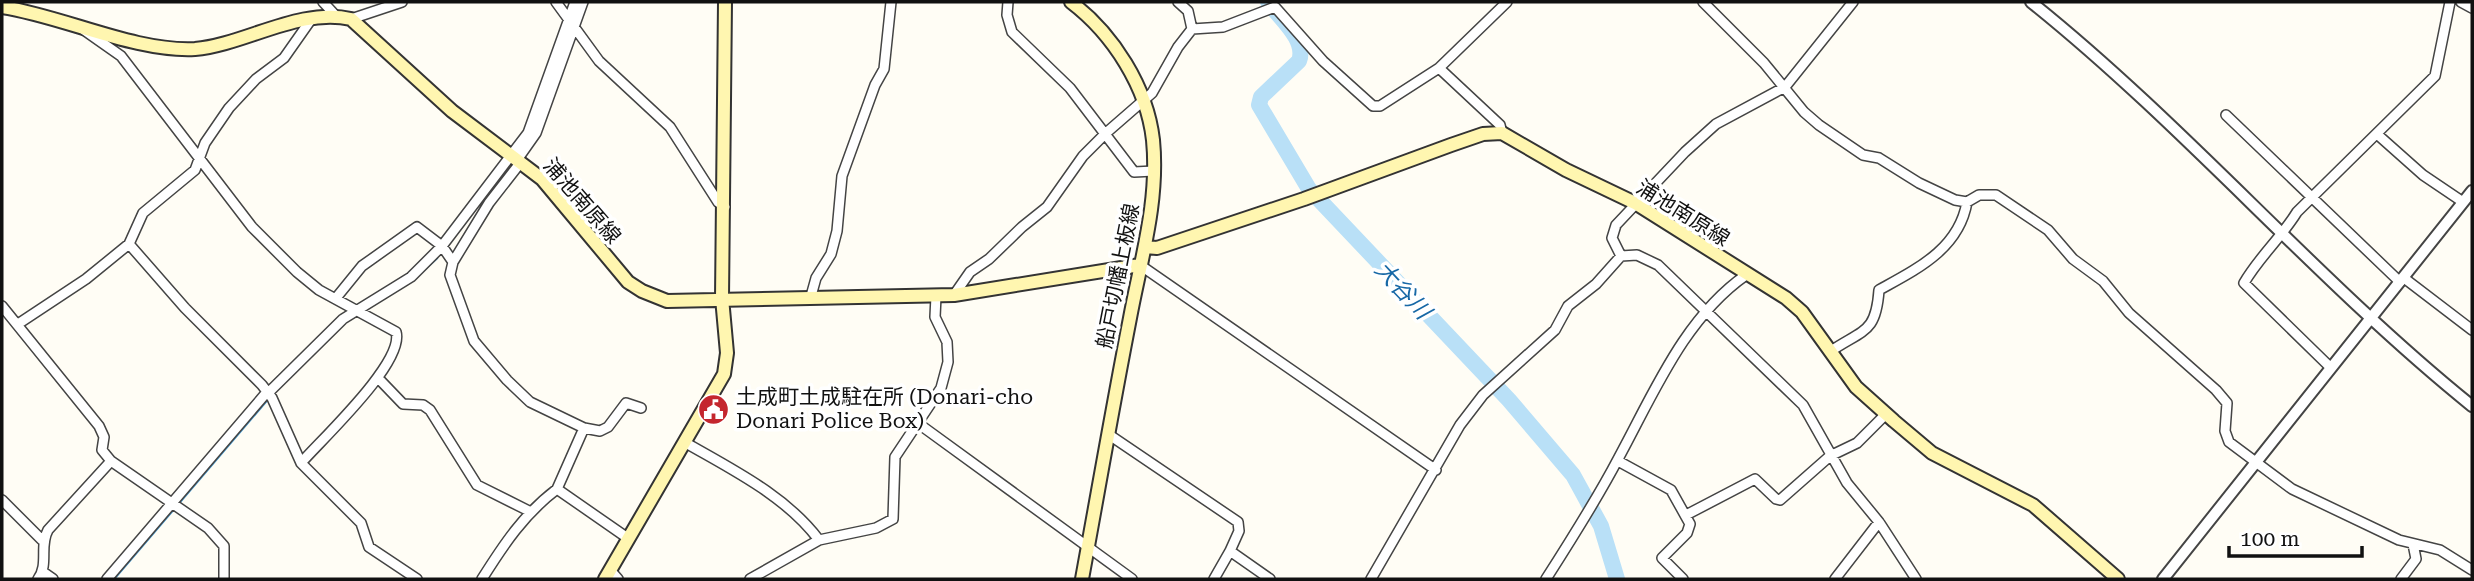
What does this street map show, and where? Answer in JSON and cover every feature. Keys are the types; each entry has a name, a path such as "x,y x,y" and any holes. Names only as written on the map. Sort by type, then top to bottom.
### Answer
{"main road":[{"path":"611,576 629,539 724,374 727,353 722,298 726,2"},
{"name":"船戸切幡上板線","path":"1071,2 1117,48 1144,101 1153,138 1154,171 1145,247 1082,579"},
{"path":"2,7 29,11 82,28 170,48 194,49 214,46 279,24 336,16 351,19"},
{"name":"浦池南原線","path":"351,19 442,102 542,179 628,282 642,291 667,300 954,295 1140,265"},
{"path":"1145,247 1157,248 1304,199 1483,134 1502,133"},
{"name":"浦池南原線","path":"1502,133 1566,170 1635,203 1786,298 1802,312 1856,387 1932,453 2033,505 2118,579"}],"street":[{"path":"323,2 336,16"},
{"path":"351,19 402,2"},
{"path":"556,2 599,61 670,127 718,202 725,207"},
{"path":"572,22 575,2"},
{"path":"583,2 572,22 534,121 516,159 453,262 450,275 474,341 530,401 584,428 600,431 608,427 626,403 641,408"},
{"path":"811,296 816,278 831,254 837,232 842,176 884,69 891,2"},
{"path":"1008,2 1007,15 1012,32 1070,88 1134,172 1154,171"},
{"path":"954,295 970,272 989,259 1047,207 1083,156 1144,101 1192,29 1188,11 1178,2"},
{"path":"1192,29 1223,27 1275,7 1323,61 1373,106 1380,106 1439,68 1507,2"},
{"path":"1703,2 1785,87 1804,112 1848,146 1863,155 1879,158 1943,194 1967,202"},
{"path":"1621,256 1612,238 1616,225 1635,203 1716,124 1785,87 1853,2"},
{"path":"2031,2 2100,60 2372,317 2472,406"},
{"path":"2330,367 2244,283 2255,264 2312,197 2435,76 2450,2"},
{"path":"2461,2 2472,8"},
{"path":"18,324 86,279 129,244 143,213 195,170 205,144 229,108 256,79 284,58 310,21"},
{"path":"82,28 121,56 251,227 297,272 319,290 392,327 398,336 396,346 377,378 301,463"},
{"path":"1439,68 1500,125 1502,133"},
{"path":"2226,115 2402,280 2472,330"},
{"path":"2378,135 2423,175 2463,202"},
{"path":"107,579 326,334 411,277 444,247 516,159"},
{"path":"2163,579 2472,191"},
{"path":"1831,351 1872,324 1877,317 1879,290 1943,251 1955,237 1967,202 1979,195 1996,195 2048,230 2073,259 2103,281 2129,313 2216,390 2227,403 2225,431 2229,442 2255,463 2292,489 2388,535 2440,550 2472,570"},
{"path":"336,298 362,266 406,233 417,228 444,247 453,262"},
{"path":"129,244 185,308 269,395 301,463 361,523 369,547 416,579"},
{"path":"1371,579 1460,425 1490,388 1501,381 1555,330 1569,306 1596,285 1621,256 1637,255 1658,265 1803,405 1830,456 1864,506 1879,522 1916,579"},
{"path":"1140,265 1436,470"},
{"path":"1546,579 1618,461 1648,400 1706,310 1724,290 1746,275"},
{"path":"750,579 819,540 876,528 892,519 895,457 941,388 948,362 947,342 935,317 936,296"},
{"path":"2,306 99,426 104,437 102,450 111,461 208,528 224,546 224,579"},
{"path":"377,378 403,404 423,405 430,410 477,485 529,511"},
{"path":"1686,515 1755,479 1780,500 1830,456 1857,443 1886,414"},
{"path":"919,424 995,477 1087,550 1132,579"},
{"path":"482,579 509,536 529,511 557,489 584,428"},
{"path":"1108,434 1238,522 1239,531 1213,579"},
{"path":"686,443 752,482 803,518 819,540"},
{"path":"53,579 41,576 43,540 48,530 111,461"},
{"path":"1618,461 1671,489 1686,515 1690,524 1687,533 1662,558 1683,579"},
{"path":"557,489 629,539"},
{"path":"2,500 43,540"},
{"path":"1835,579 1879,522"},
{"path":"2402,579 2416,559 2413,544"},
{"path":"1230,551 1270,579"}],"waterway":[{"name":"大谷川","path":"1268,2 1291,30 1300,53 1299,61 1261,97 1259,105 1309,189 1509,400 1573,475 1601,526 1617,579"},
{"path":"416,277 437,258"},
{"path":"114,579 269,398"}],"place":[{"name":"土成町土成駐在所 (Donari-cho Donari Police Box)","path":"713,409"}]}
